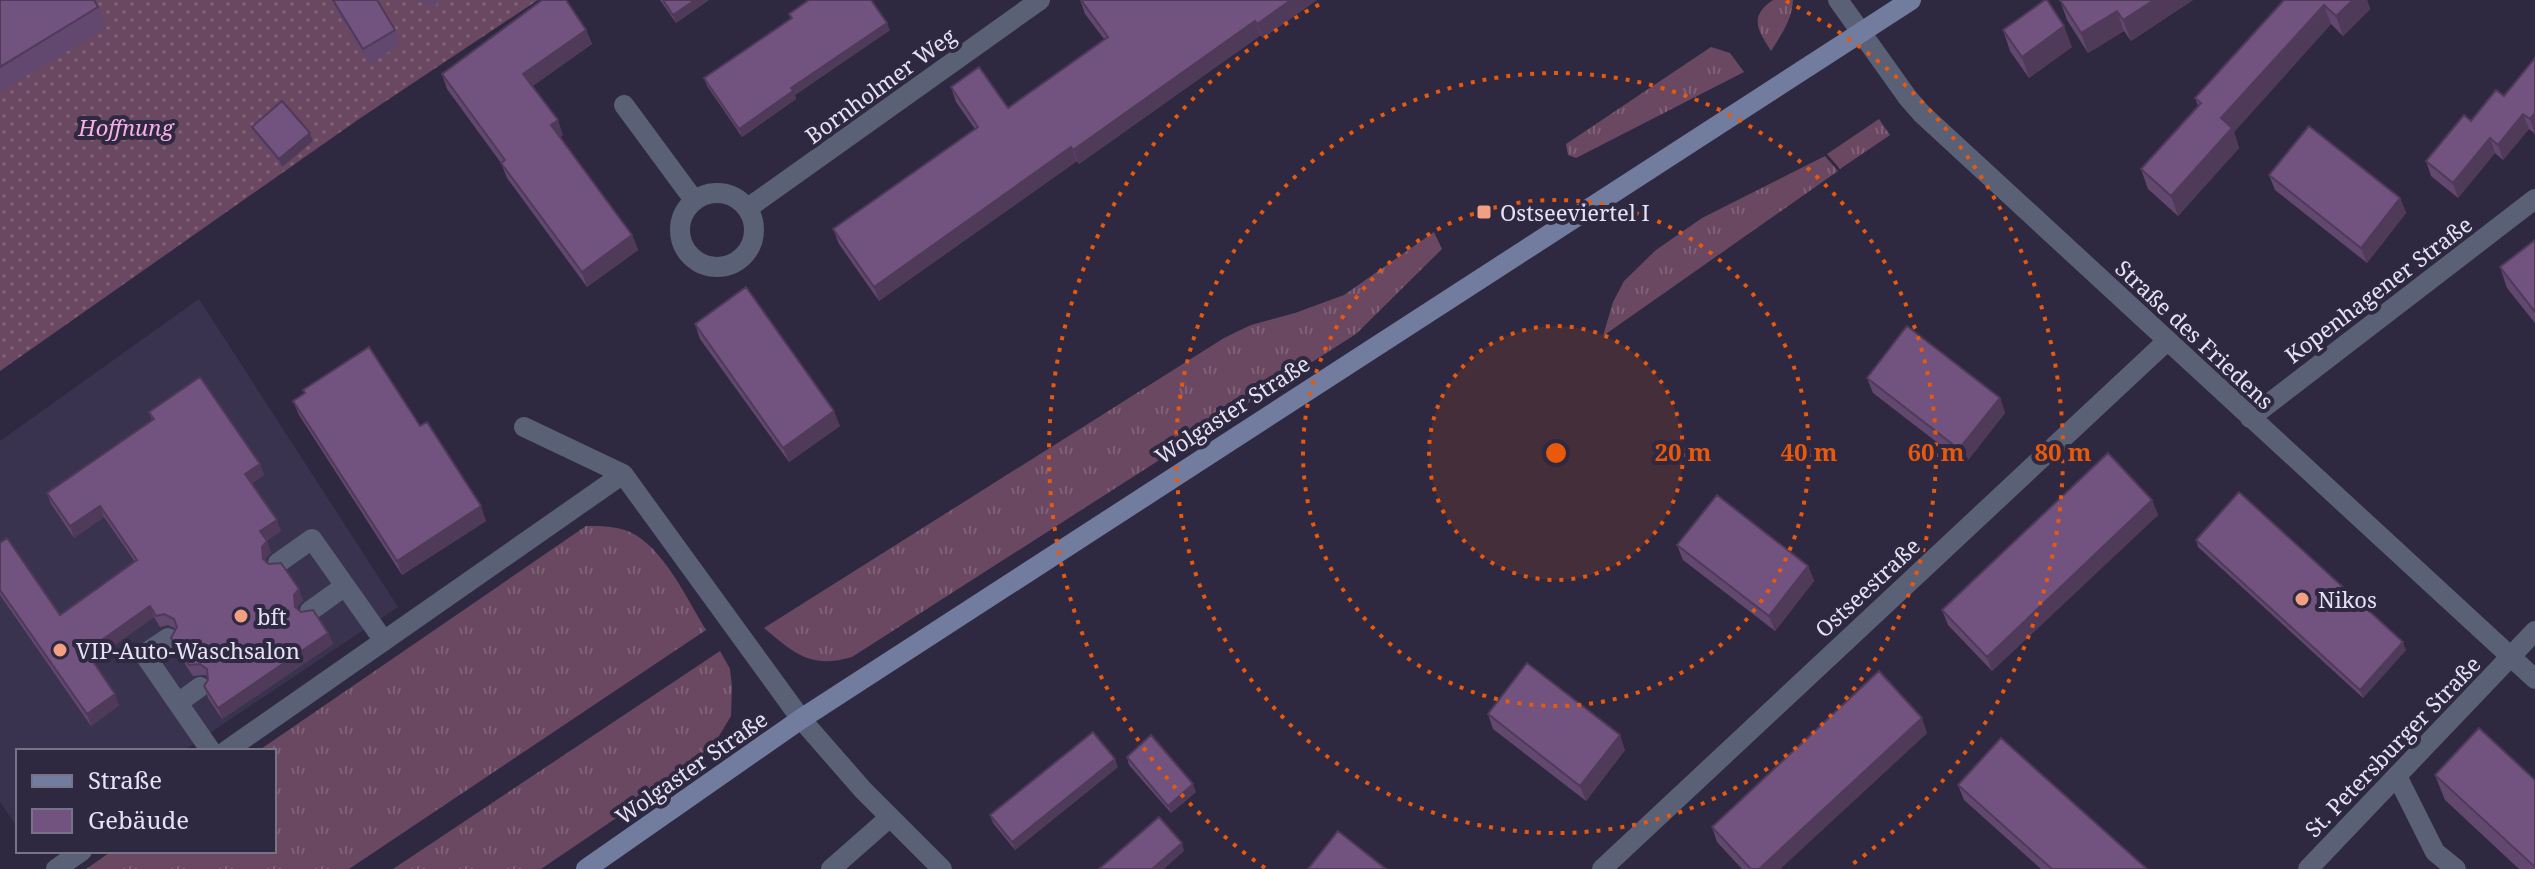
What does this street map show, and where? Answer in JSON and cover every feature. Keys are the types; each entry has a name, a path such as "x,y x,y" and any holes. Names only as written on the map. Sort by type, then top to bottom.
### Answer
{"main road":[{"name":"Wolgaster Straße","path":"586,869 801,719 1911,0"}],"street":[{"name":"Bornholmer Weg","path":"748,208 1040,0"},
{"name":"Straße des Friedens","path":"1838,0 1922,114 2535,679"},
{"path":"624,105 694,200"},
{"path":"717,192 729,194 748,208 754,233 744,256 722,267 709,267 687,253 679,231 681,219 694,200 717,192"},
{"name":"Kopenhagener Straße","path":"2250,418 2535,199"},
{"name":"Ostseestraße","path":"1602,869 2167,341"},
{"path":"524,427 623,474 801,719 889,818 942,869"},
{"path":"229,749 623,474"},
{"path":"278,563 312,539 384,641"},
{"path":"310,611 345,586"},
{"path":"2511,656 2535,631"},
{"path":"168,638 144,654 210,749"},
{"name":"St. Petersburger Straße","path":"2308,869 2511,656"},
{"path":"178,703 200,687"},
{"path":"2397,776 2435,852 2456,869"},
{"path":"831,869 889,818"},
{"path":"56,869 79,853"}],"shaded area":[{"path":"199,299 398,607 186,749 16,749 16,825 0,802 0,441"}],"green space":[{"name":"Hoffnung","path":"0,0 538,0 359,119 0,371"},
{"path":"1773,0 1793,0 1788,21 1771,51 1759,30 1758,18"},
{"path":"1711,47 1730,53 1744,72 1576,158 1568,155 1566,144"},
{"path":"1879,119 1890,135 1840,169 1827,154"},
{"path":"1825,156 1838,171 1603,336 1613,302 1624,281 1656,250 1702,218"},
{"path":"1434,232 1442,249 1356,334 852,657 825,661 804,657 764,628 1224,338 1251,325 1344,295"},
{"path":"586,526 619,529 642,539 664,561 706,630 349,869 86,869 109,853 276,853 276,749 261,749"},
{"path":"720,651 730,669 731,716 716,741 693,766 541,869 393,869"}],"building":[{"path":"0,0 94,0 98,7 0,67"},
{"path":"333,0 377,0 395,30 363,49"},
{"path":"542,0 566,0 586,30 523,74 558,120 551,125 632,235 582,272 501,163 505,160 442,74"},
{"path":"663,0 695,0 673,15"},
{"path":"809,0 871,0 887,23 791,88 793,91 739,129 704,78 792,18 789,14"},
{"path":"1081,0 1291,0 1257,24 1255,21 1073,150 1071,147 874,287 833,229 978,127 951,87 979,67 1008,108 1108,37"},
{"path":"2045,0 2064,26 2022,57 2003,30"},
{"path":"2060,0 2154,0 2123,20 2117,11 2081,33"},
{"path":"2284,0 2353,0 2336,16 2324,5 2221,118 2232,128 2171,196 2141,169 2201,103 2195,98"},
{"path":"2535,58 2535,113 2530,119 2523,114 2498,145 2490,138 2453,183 2426,161 2464,115 2471,121 2496,90 2504,96"},
{"path":"282,101 310,133 279,159 252,127"},
{"path":"2309,126 2400,198 2361,248 2269,175"},
{"path":"2535,240 2535,312 2500,267"},
{"path":"746,287 834,411 783,448 695,324"},
{"path":"1907,326 2000,398 1959,449 1867,378"},
{"path":"369,347 420,426 427,422 481,506 397,561 293,401 305,393 303,390"},
{"path":"200,377 260,464 245,474 277,520 260,531 267,541 262,547 263,559 269,564 281,563 299,589 294,595 295,607 301,612 313,610 328,633 218,708 204,686 208,680 207,669 200,664 189,665 171,638 177,627 174,619 164,614 156,616 150,606 86,651 115,694 87,714 0,590 0,543 7,538 60,615 137,560 100,506 70,526 47,493 154,419 149,412"},
{"path":"2108,453 2152,500 1987,657 1942,610"},
{"name":"Nikos","path":"2239,492 2403,642 2360,690 2196,540"},
{"path":"1717,495 1808,566 1769,616 1677,545"},
{"path":"1527,663 1620,735 1580,786 1488,714"},
{"path":"1879,671 1922,718 1759,869 1751,869 1712,827"},
{"path":"2479,728 2535,780 2535,867 2435,775"},
{"path":"1093,732 1115,759 1012,842 990,815"},
{"path":"1151,735 1193,784 1168,806 1127,757"},
{"path":"2001,738 2147,869 2052,869 1958,785"},
{"path":"1159,817 1182,843 1152,869 1099,869"},
{"path":"1338,831 1386,869 1308,869"}],"place":[{"name":"Ostseeviertel I","path":"1484,212"},
{"name":"Nikos","path":"2302,599"},
{"name":"bft","path":"241,616"},
{"name":"VIP-Auto-Waschsalon","path":"60,650"}]}
